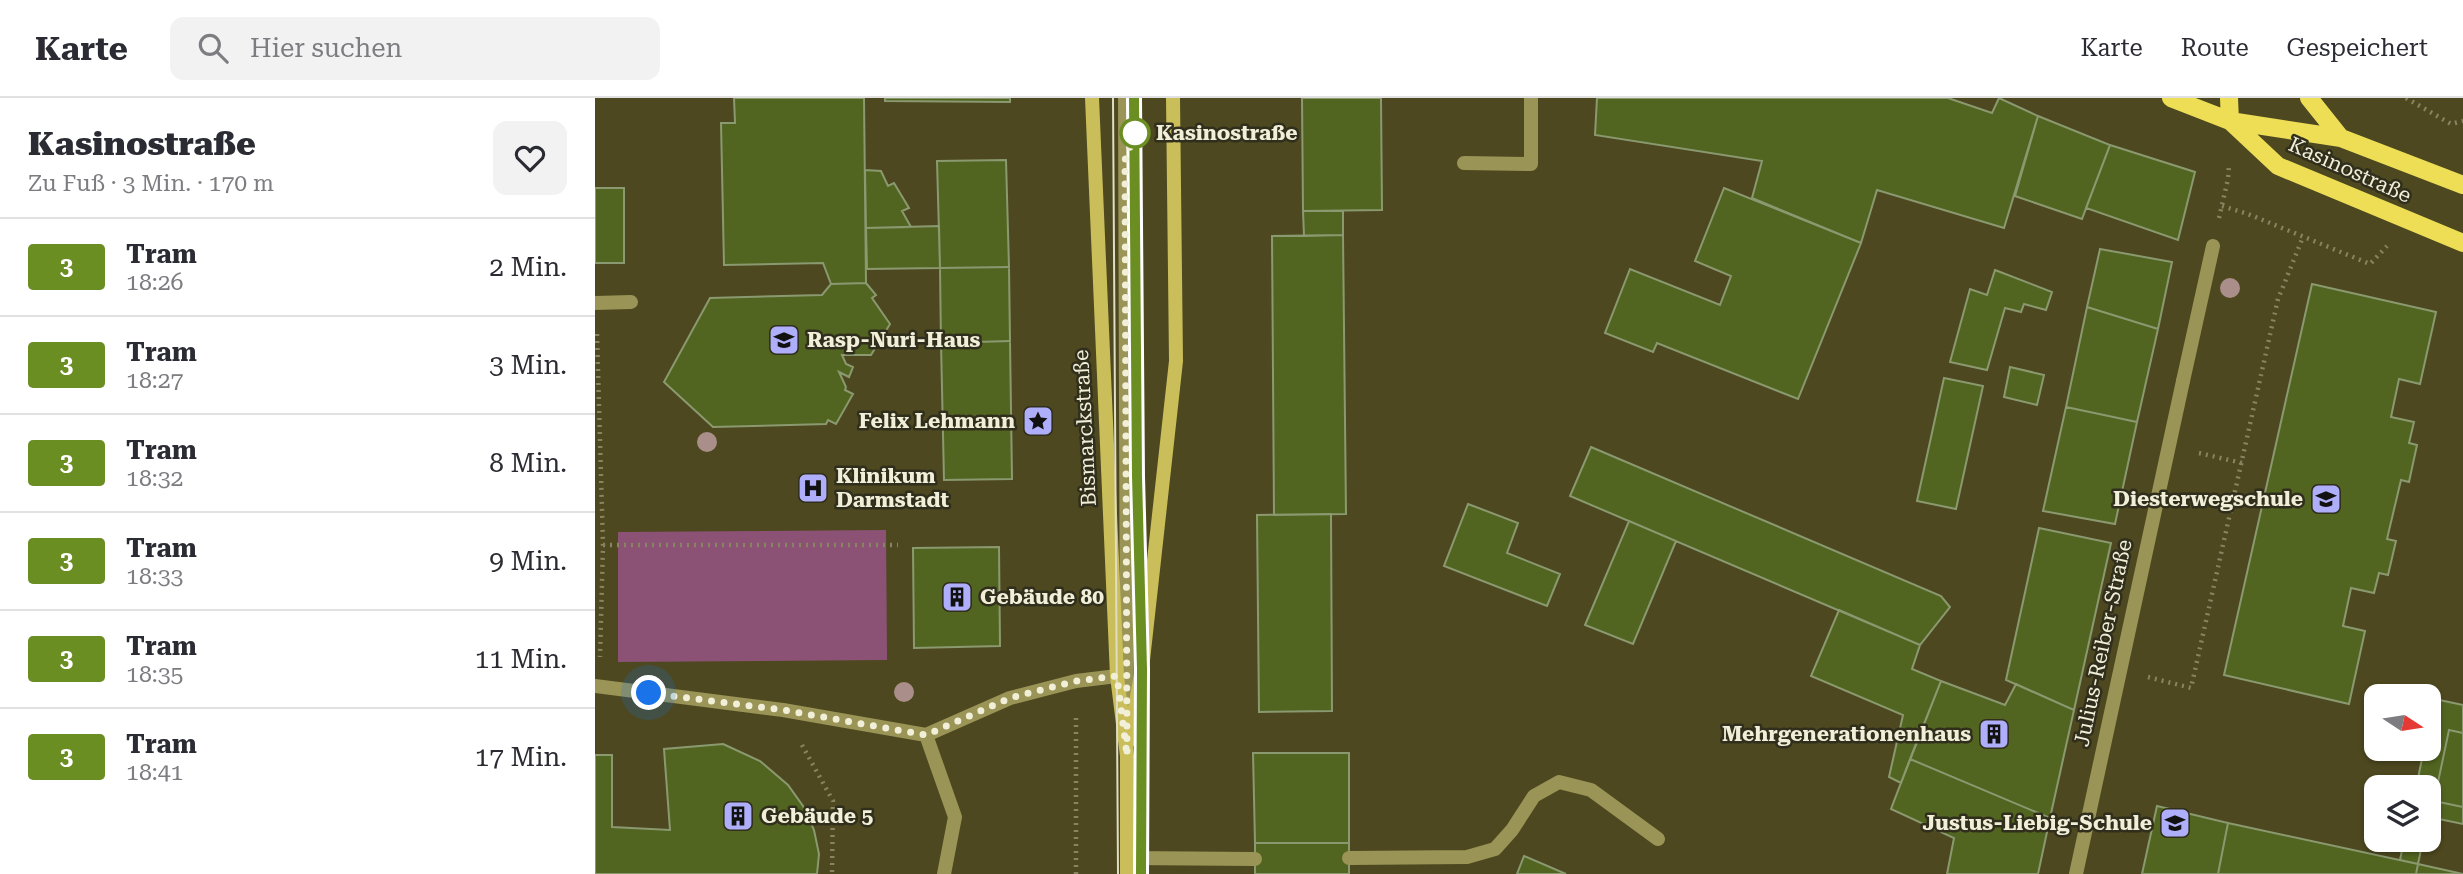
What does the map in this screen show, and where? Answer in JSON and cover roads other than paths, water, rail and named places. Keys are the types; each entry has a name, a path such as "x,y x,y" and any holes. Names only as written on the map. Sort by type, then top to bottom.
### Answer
{"main road":[{"name":"Bismarckstraße","path":"1091,98 1117,676 1127,756 1127,874"},
{"name":"Bismarckstraße","path":"1127,756 1142,669 1176,361 1173,98"},
{"name":"Kasinostraße","path":"2171,98 2230,121 2341,138 2463,185"},
{"path":"2229,98 2230,121"},
{"path":"2309,98 2341,138"},
{"name":"Kasinostraße","path":"2230,121 2278,166 2463,243"}],"street":[{"name":"Bismarckstraße","path":"1125,98 1127,756"},
{"path":"1464,163 1531,164 1531,98"},
{"name":"Julius-Reiber-Straße","path":"2076,874 2213,246"},
{"path":"595,303 631,302"},
{"path":"595,686 783,710 926,735 1010,698 1076,681 1117,676"},
{"path":"926,735 955,817 944,874"},
{"path":"1349,858 1467,857 1495,849 1512,830 1534,796 1559,782 1591,790 1658,839"},
{"path":"1127,858 1255,859"}],"tram line":[{"path":"1113,98 1118,874"},
{"path":"1134,98 1137,476 1142,669 1141,874"},
{"name":"3","path":"1134,98 1137,476 1142,669 1141,874"}],"place":[{"name":"Kasinostraße","path":"1135,133"},
{"name":"Rasp-Nuri-Haus","path":"784,340"},
{"name":"Felix Lehmann","path":"1038,421"},
{"name":"Klinikum Darmstadt","path":"813,488"},
{"name":"Diesterwegschule","path":"2326,499"},
{"name":"Gebäude 80","path":"957,597"},
{"name":"Mehrgenerationenhaus","path":"1994,734"},
{"name":"Gebäude 5","path":"738,816"},
{"name":"Justus-Liebig-Schule","path":"2175,823"}]}
